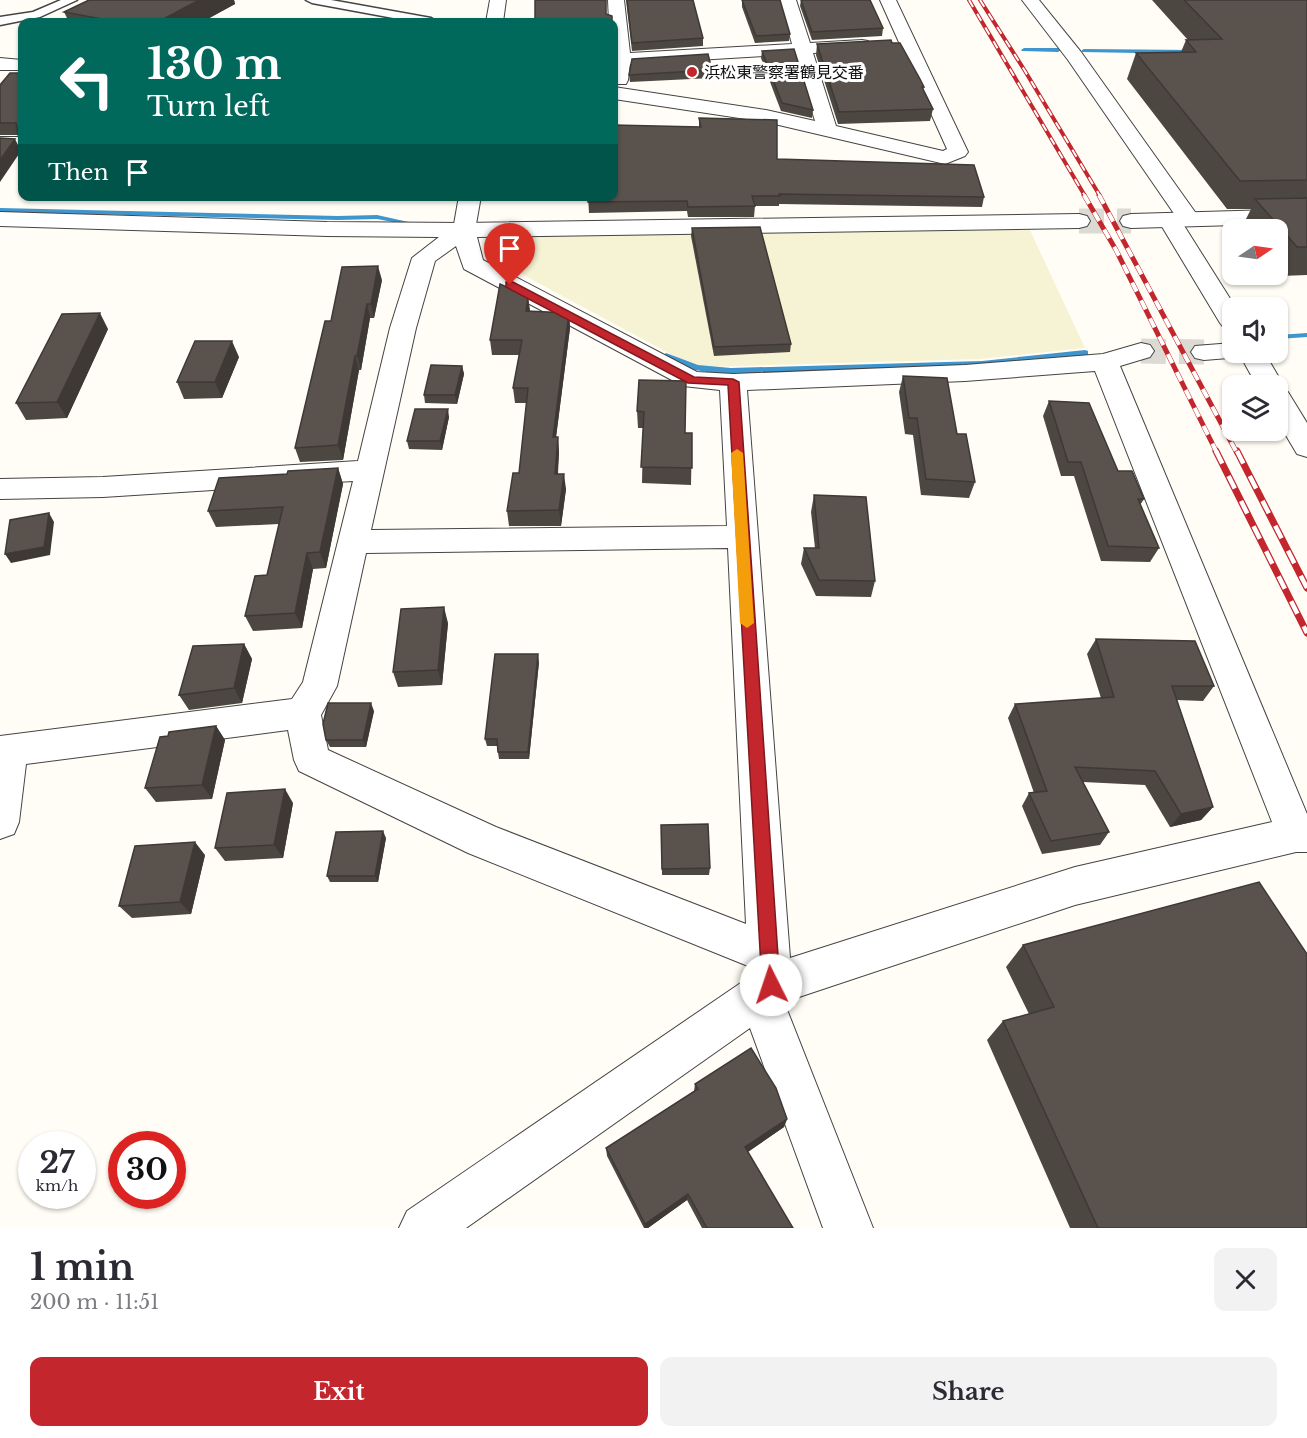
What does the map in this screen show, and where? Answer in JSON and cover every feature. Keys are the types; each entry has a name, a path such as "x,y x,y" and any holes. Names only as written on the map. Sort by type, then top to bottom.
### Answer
{"street":[{"path":"496,18 498,0 508,0"},
{"path":"616,0 618,18"},
{"path":"788,0 827,129"},
{"path":"618,94 766,116 945,158 958,152 888,0"},
{"path":"1030,0 1075,56 1179,220 1222,302"},
{"path":"618,24 621,59 618,76"},
{"path":"621,59 906,42"},
{"path":"0,64 18,65"},
{"path":"0,142 18,143"},
{"path":"469,201 464,230 472,264 692,380 733,382 965,374 1105,362 1141,351"},
{"path":"1131,221 1307,216"},
{"path":"0,219 327,229 464,230 1079,221"},
{"path":"464,230 424,258 403,328 320,686 303,713 312,760 767,978"},
{"path":"1204,352 1222,351"},
{"path":"424,1228 767,978 1075,886 1301,834 1105,362"},
{"path":"733,382 767,978 848,1228"},
{"path":"1288,415 1307,447"},
{"path":"0,489 103,487 371,470"},
{"path":"354,542 742,537"},
{"path":"0,822 4,751 303,713"}],"lane":[{"path":"0,21 36,15 71,0"},
{"path":"312,0 409,18"}],"shaded area":[{"path":"1029,228 1085,348 980,359 704,367 689,364 499,262 499,237"}],"building":[{"path":"89,0 199,0 165,18 96,18 64,12"},
{"path":"535,0 606,0 606,14 612,16 612,18 535,18"},
{"path":"627,0 693,0 703,38 632,43"},
{"path":"742,0 780,0 790,34 756,36"},
{"path":"801,0 870,0 883,28 812,32"},
{"path":"1184,0 1307,0 1307,180 1240,181 1136,53 1196,52 1186,40 1222,39"},
{"path":"891,40 892,43 900,43 933,109 839,112 817,44"},
{"path":"794,49 813,110 782,103 762,51"},
{"path":"708,54 712,70 629,75 632,59"},
{"path":"10,73 18,73 18,134 16,123 0,123 0,85"},
{"path":"699,118 777,120 777,159 974,165 984,197 779,194 780,196 752,196 755,206 688,207 687,201 588,202 618,201 618,125 701,127"},
{"path":"0,138 15,139 0,160"},
{"path":"1307,198 1307,247 1297,247 1288,237 1288,219 1272,219 1255,199"},
{"path":"760,227 791,344 714,347 692,228"},
{"path":"378,266 371,304 367,304 357,356 355,356 338,445 295,448 325,321 331,321 342,267"},
{"path":"500,284 528,297 526,311 569,313 553,437 558,437 555,474 564,474 559,510 507,511 513,473 519,473 528,388 513,388 522,340 490,340"},
{"path":"100,313 57,402 16,403 62,314"},
{"path":"195,341 232,341 215,382 177,382"},
{"path":"431,365 462,366 455,395 424,395"},
{"path":"903,376 947,378 957,434 966,434 975,482 926,479 917,418 909,418"},
{"path":"639,380 686,381 685,433 692,433 692,468 641,467 644,412 637,411"},
{"path":"1049,401 1089,403 1118,471 1132,471 1144,499 1138,499 1159,548 1108,546 1081,462 1068,462"},
{"path":"415,409 448,409 440,441 407,441"},
{"path":"338,468 320,552 307,553 295,613 245,616 255,576 267,575 283,507 208,511 219,478"},
{"path":"814,495 866,497 875,581 819,580 804,548 819,548"},
{"path":"49,513 44,547 5,554 10,520"},
{"path":"444,607 438,670 393,672 401,609"},
{"path":"1096,639 1195,641 1214,686 1172,686 1213,807 1181,814 1155,771 1075,767 1109,832 1051,841 1029,793 1047,791 1015,704 1114,697"},
{"path":"244,644 234,688 179,695 193,646"},
{"path":"495,654 538,654 528,752 498,752 497,739 485,739"},
{"path":"328,703 371,703 363,740 326,740 323,724"},
{"path":"216,726 202,785 145,788 160,737 168,736 169,732"},
{"path":"285,789 274,845 215,848 227,793"},
{"path":"708,824 710,868 662,869 661,825"},
{"path":"383,831 375,876 327,876 336,832"},
{"path":"195,842 180,902 119,906 135,846"},
{"path":"1259,882 1307,954 1307,1228 1098,1228 1003,1021 1054,1007 1023,945"},
{"path":"751,1048 776,1088 787,1119 745,1147 793,1228 707,1228 688,1194 645,1224 606,1148 698,1089 695,1084"}],"waterway":[{"path":"1024,50 1058,50"},
{"path":"1084,51 1193,52"},
{"path":"0,210 377,217 409,223"},
{"path":"1288,336 1307,335"},
{"path":"666,356 698,368 731,371 982,364 1085,353"}],"tunnel":[{"path":"1079,221 1131,221"},
{"path":"1141,351 1204,352"}],"railway":[{"path":"969,0 1085,196"},
{"path":"980,0 1100,196"},
{"path":"1084,195 1116,250 1217,453"},
{"path":"1099,195 1237,453"},
{"path":"1237,451 1307,588"},
{"path":"1217,453 1307,633"}],"slow traffic":[{"path":"737,453 747,623"}],"place":[{"name":"浜松東警察署鶴見交番","path":"692,72"}],"route":[{"path":"510,285 692,380 733,382 771,985"}]}
